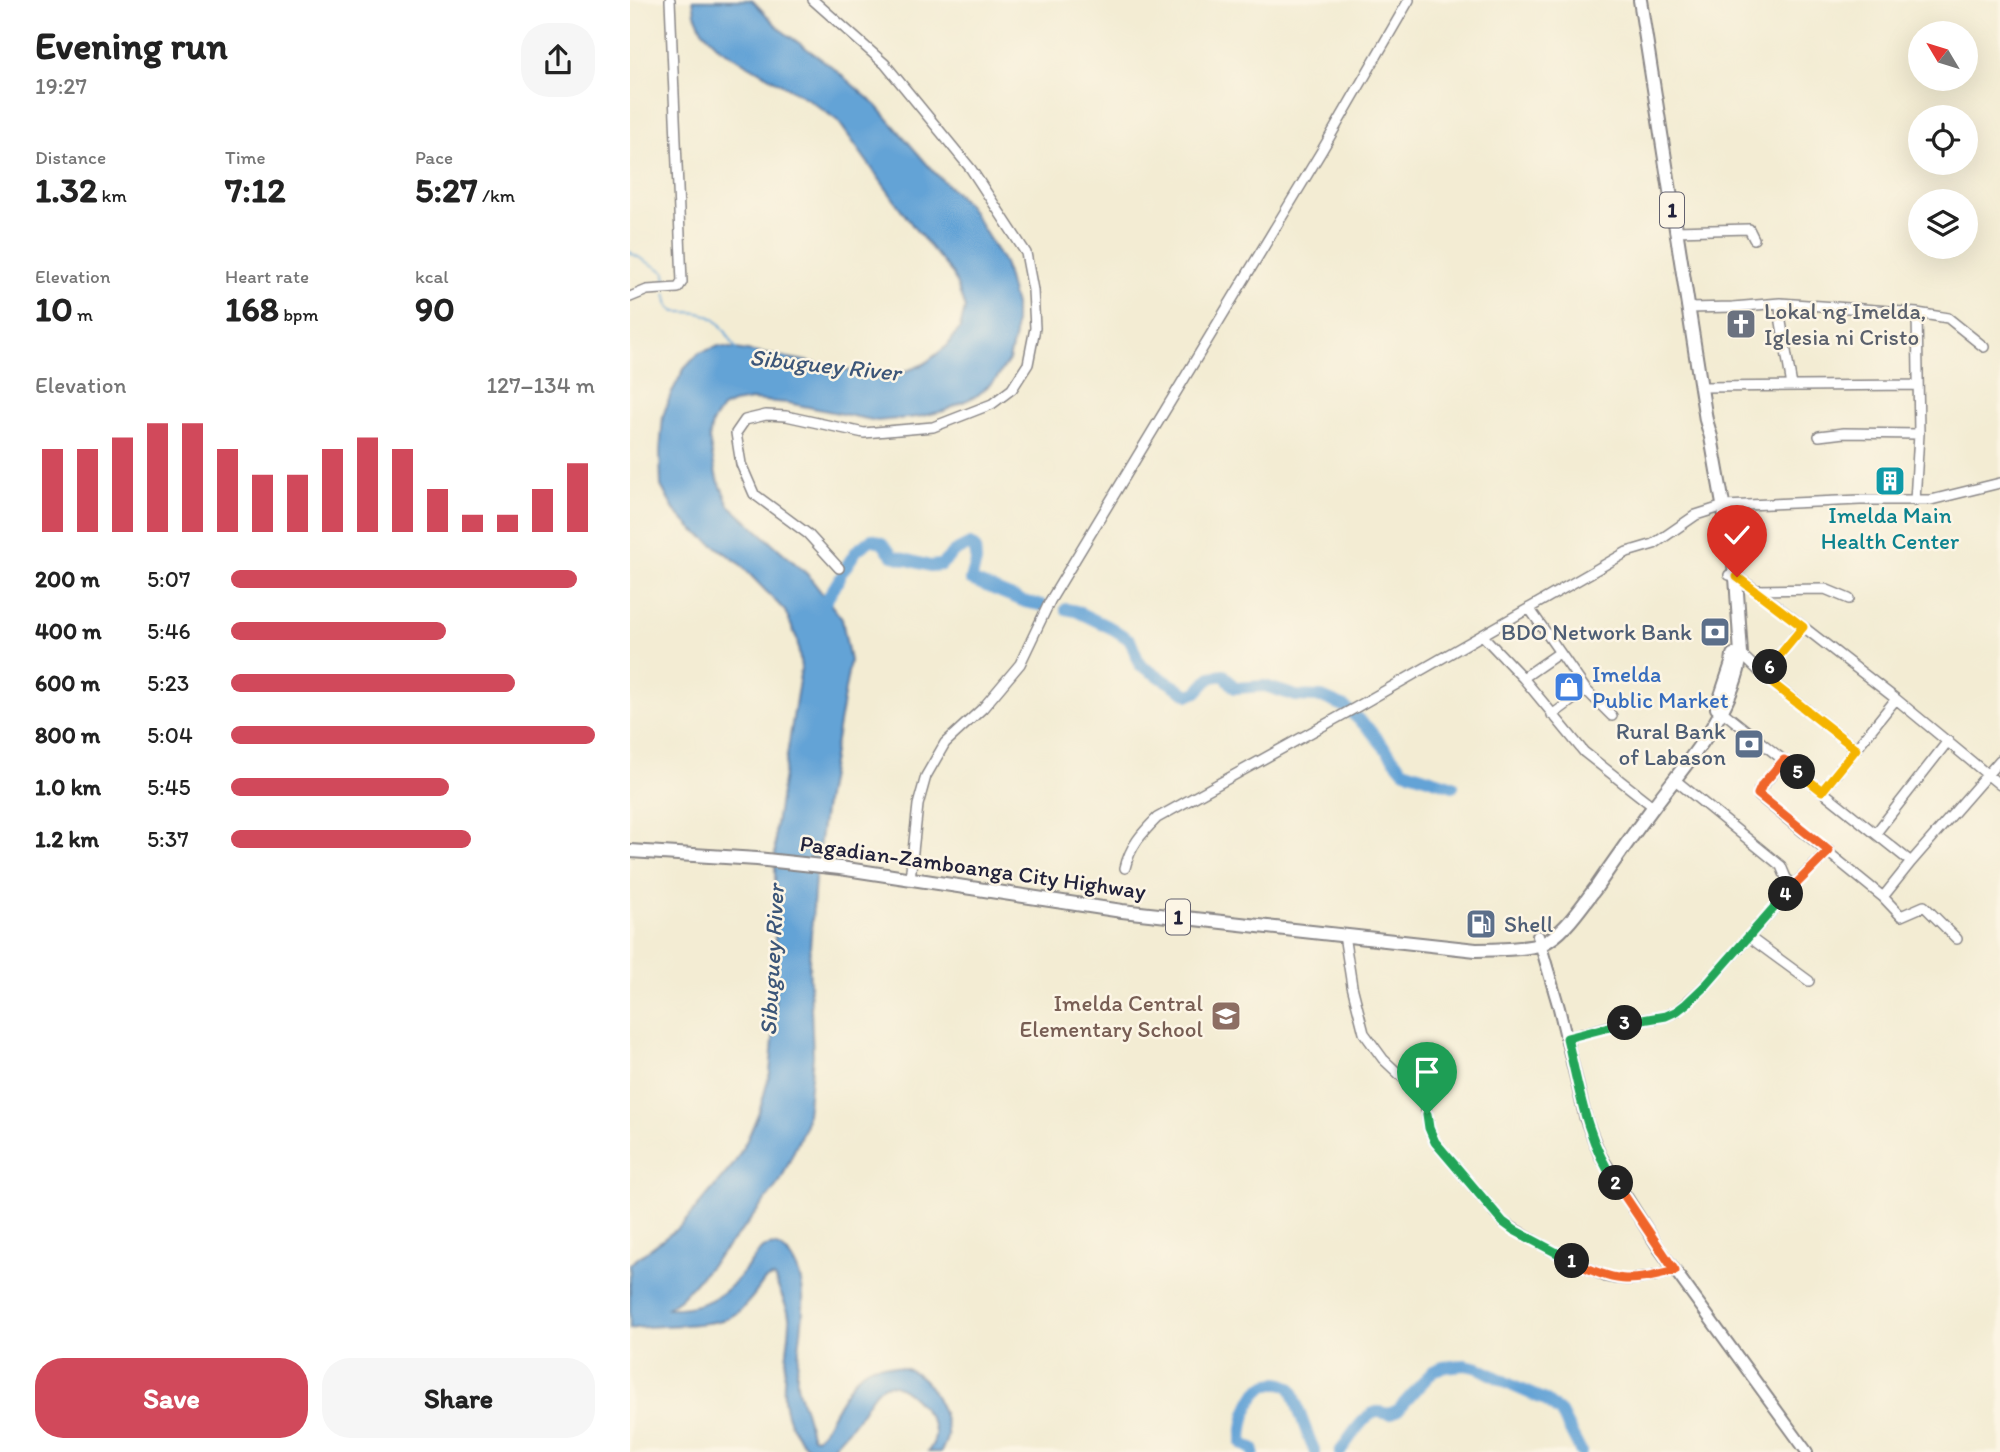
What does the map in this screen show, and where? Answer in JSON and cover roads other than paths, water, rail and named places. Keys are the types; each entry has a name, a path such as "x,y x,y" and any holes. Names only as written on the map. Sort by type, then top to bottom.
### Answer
{"highway":[{"name":"Pagadian-Zamboanga City Highway","path":"1539,940 1570,913 1732,693 1741,654 1711,437 1675,231 1640,0"},
{"name":"Pagadian-Zamboanga City Highway","path":"630,851 757,859 840,868 1122,911 1476,950 1518,947 1557,933 1576,914 1709,733 1732,663 1732,576"}],"main road":[{"path":"1539,940 1587,1120 1600,1155 1675,1271 1807,1452"}],"street":[{"path":"630,298 647,290 678,288 682,282 670,0"},
{"path":"813,0 885,64 971,169 1026,253 1035,328 1028,363 1012,388 992,404 933,427 864,433 786,416 766,415 745,420 736,433 741,464 754,495 808,534 839,568"},
{"path":"910,879 918,805 932,765 945,743 983,708 1020,664 1050,601 1314,164 1409,0"},
{"path":"1675,231 1749,229 1754,239"},
{"path":"1689,308 1780,303 1917,313 1948,318 1984,346"},
{"path":"1780,303 1792,386"},
{"path":"1915,501 1919,435 1917,313"},
{"path":"1702,387 1917,385"},
{"path":"1819,436 1844,433 1919,435"},
{"path":"1125,868 1128,854 1157,818 1355,709 1627,552 1654,544 1696,515 1721,507 1860,500 1915,501 1955,495 2000,482"},
{"path":"1732,576 1756,590 1896,699 2000,785"},
{"path":"1756,590 1825,589 1849,599"},
{"path":"1529,607 1586,690 1612,716"},
{"path":"1763,676 1803,627"},
{"path":"1482,635 1523,678 1584,752 1650,804"},
{"path":"1523,678 1559,653"},
{"path":"1741,654 1763,676 1856,749"},
{"path":"1552,715 1586,690"},
{"path":"1822,791 1896,699"},
{"path":"1719,709 1911,862"},
{"path":"1876,833 1948,741"},
{"path":"1784,760 1759,790 1759,796 1829,851 1901,916 1924,906 1957,939"},
{"path":"1883,897 2000,760"},
{"path":"1674,779 1781,866 1786,877 1796,884"},
{"path":"1567,1038 1617,1024 1666,1016 1677,1011 1707,984 1829,851"},
{"path":"1344,935 1364,1032 1383,1059 1419,1093 1425,1102 1429,1128 1435,1142 1496,1216 1514,1230 1606,1277 1633,1279 1675,1271"},
{"path":"1749,937 1809,981"}],"water":[{"path":"693,0 752,0 781,30 831,66 877,106 933,171 969,206 1004,263 1015,305 1015,335 1009,360 996,379 978,395 944,411 877,421 788,403 751,400 722,408 712,423 709,439 716,475 729,505 807,574 842,619 850,661 825,803 815,879 809,961 813,1056 806,1124 781,1180 744,1228 681,1298 667,1308 684,1308 711,1300 742,1274 761,1249 780,1247 796,1266 801,1282 803,1316 797,1384 812,1437 816,1438 823,1431 860,1373 872,1366 885,1365 915,1373 931,1389 940,1405 947,1430 947,1439 941,1452 928,1452 935,1432 929,1416 907,1392 890,1384 875,1392 856,1420 830,1449 817,1451 805,1445 794,1431 784,1402 790,1322 774,1277 764,1281 749,1301 730,1317 709,1323 630,1329 630,1264 682,1225 734,1164 760,1109 770,1073 775,1018 775,830 801,668 797,639 785,611 739,563 692,529 674,510 661,486 663,416 684,369 699,353 719,346 863,374 899,374 924,364 947,346 960,328 965,308 953,274 915,229 838,121 811,101 721,49 702,30 695,14"}],"waterway":[{"path":"630,251 665,272 666,284"},
{"path":"666,293 669,306 675,312 699,313 714,319 737,351"},
{"path":"843,571 857,550 872,539 882,543 893,556 930,566 941,565 954,552 970,544 975,548 976,562 971,580 1025,602 1041,605"},
{"path":"818,614 840,578"},
{"path":"1066,609 1076,611 1130,640 1140,665 1189,695 1197,692 1211,677 1224,675 1235,688 1265,686 1296,696 1322,697 1345,707 1369,729 1403,770 1453,786"},
{"path":"1340,1452 1368,1417 1373,1413 1389,1414 1398,1410 1433,1371 1465,1365 1479,1368 1545,1400 1561,1413 1581,1452"},
{"path":"1254,1452 1242,1443 1246,1414 1254,1396 1261,1389 1278,1383 1292,1390 1315,1452"}],"place":[{"name":"Lokal ng Imelda, Iglesia ni Cristo","path":"1741,324"},
{"name":"Imelda Main Health Center","path":"1890,481"},
{"name":"BDO Network Bank","path":"1715,632"},
{"name":"Imelda Public Market","path":"1569,687"},
{"name":"Rural Bank of Labason","path":"1749,744"},
{"name":"Shell","path":"1481,924"},
{"name":"Imelda Central Elementary School","path":"1226,1016"}],"water label":[{"name":"Sibuguey River","path":"825,365"},
{"name":"Sibuguey River","path":"772,960"}]}
